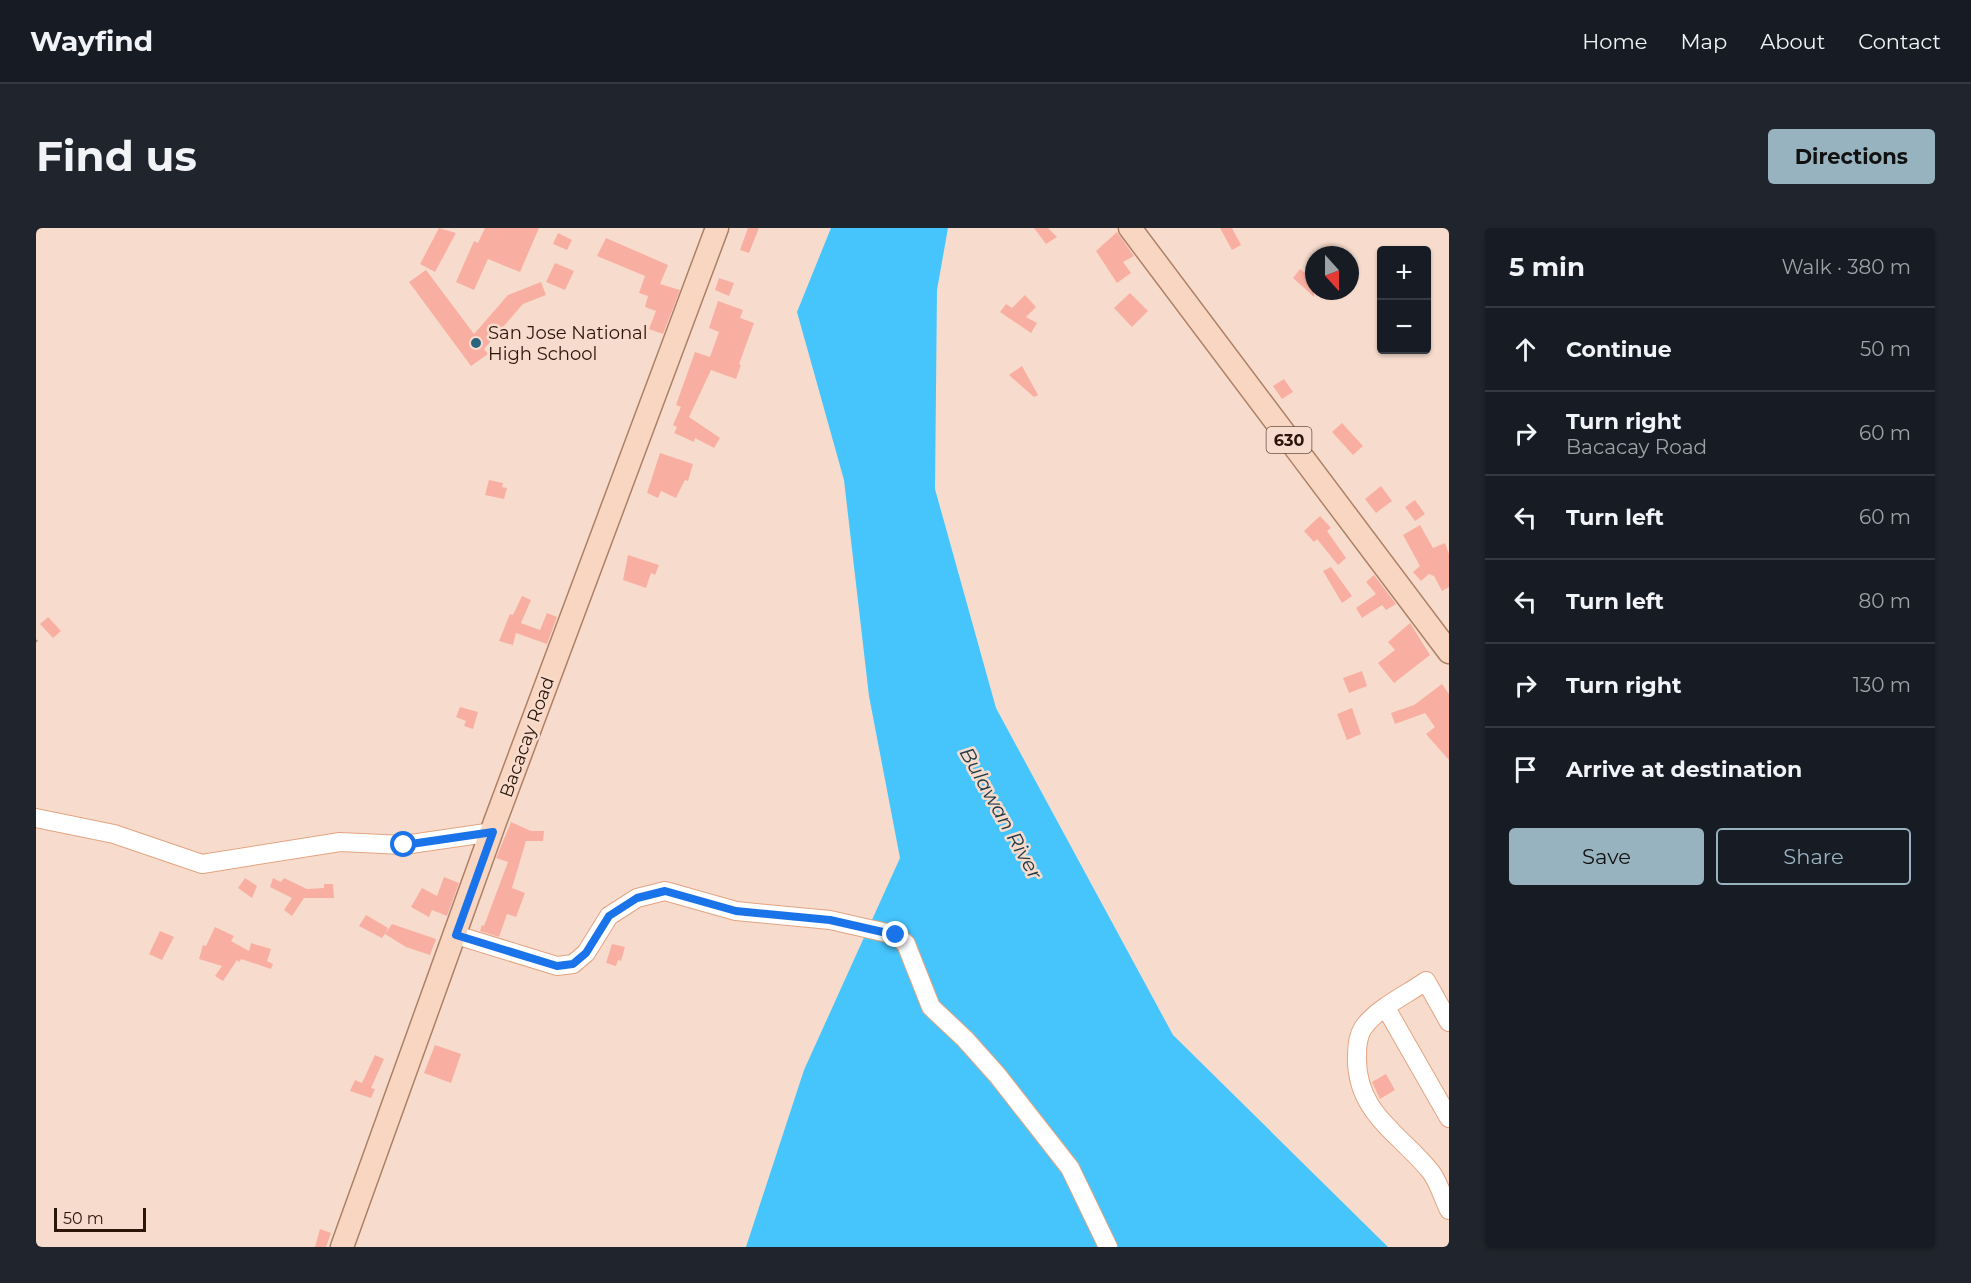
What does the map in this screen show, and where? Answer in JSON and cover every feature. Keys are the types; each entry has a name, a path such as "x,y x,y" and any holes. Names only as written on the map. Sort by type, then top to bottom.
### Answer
{"main road":[{"name":"Bacacay Road","path":"342,1247 717,228"},
{"name":"630","path":"1130,228 1449,652"}],"street":[{"path":"36,818 114,834 202,864 340,842 404,845 493,832"},
{"path":"456,935 557,966 573,964 586,953 609,916 637,898 665,891 736,911 830,920 896,935 906,944 931,1007 965,1039 998,1076 1070,1168 1108,1247"},
{"path":"1449,1022 1426,981 1386,1008 1363,1029 1358,1045 1357,1065 1363,1096 1378,1118 1432,1173 1449,1209"},
{"path":"1386,1008 1449,1118"}],"water":[{"name":"Bulawan River","path":"831,228 948,228 937,290 935,489 996,708 1173,1035 1388,1247 746,1247 804,1070 900,858 869,696 844,480 797,312"}],"building":[{"path":"439,228 456,233 435,272 420,264"},
{"path":"485,228 539,228 520,272 488,259 474,290 456,282 474,241 478,243"},
{"path":"748,228 759,228 749,253 740,250"},
{"path":"1034,228 1048,228 1057,237 1046,244"},
{"path":"1220,228 1232,228 1241,245 1232,250"},
{"path":"1117,232 1134,256 1123,262 1131,273 1117,283 1096,251"},
{"path":"558,233 572,240 567,250 553,244"},
{"path":"606,238 668,265 660,284 680,290 663,334 649,329 656,311 645,307 648,296 639,293 645,276 597,256"},
{"path":"555,263 574,271 565,290 546,282"},
{"path":"1300,269 1305,273 1305,289 1293,278"},
{"path":"426,270 474,334 508,295 541,282 546,295 523,304 484,349 488,354 471,366 409,282"},
{"path":"719,278 734,283 729,296 715,290"},
{"path":"1130,293 1148,311 1132,327 1114,308"},
{"path":"1025,295 1036,307 1026,317 1037,323 1031,333 1000,312 1006,304 1012,308"},
{"path":"718,301 743,310 740,318 754,323 736,379 711,370 689,417 720,438 714,448 695,438 694,442 674,433 677,427 673,425 681,407 676,405 695,352 710,357 719,332 709,328"},
{"path":"1022,366 1038,395 1034,397 1009,375"},
{"path":"1284,379 1293,392 1282,399 1273,386"},
{"path":"1342,423 1363,446 1353,455 1332,432"},
{"path":"660,453 693,464 688,481 685,480 676,498 661,491 658,498 647,493"},
{"path":"489,480 503,483 502,487 507,488 504,499 485,495"},
{"path":"1381,486 1392,501 1376,513 1365,499"},
{"path":"1415,500 1425,514 1415,521 1405,507"},
{"path":"1320,516 1331,528 1327,531 1346,558 1338,565 1317,539 1314,542 1304,531"},
{"path":"1420,525 1433,548 1445,543 1449,554 1449,587 1442,591 1434,576 1429,574 1421,581 1413,572 1420,566 1403,535"},
{"path":"628,555 659,565 655,575 651,573 646,588 623,580"},
{"path":"1331,567 1352,596 1342,603 1323,571"},
{"path":"1374,575 1396,604 1386,610 1382,605 1362,618 1356,608 1376,594 1366,582"},
{"path":"522,596 531,600 521,623 540,630 547,613 557,617 547,644 516,633 513,645 499,641 510,614 513,615"},
{"path":"48,617 61,631 53,638 40,624"},
{"path":"1410,623 1430,655 1394,683 1378,663 1395,650 1388,642"},
{"path":"1362,671 1367,686 1349,693 1343,678"},
{"path":"1442,684 1449,694 1449,760 1426,734 1435,727 1425,713 1395,724 1391,713 1414,705"},
{"path":"460,707 478,712 473,729 464,726 466,721 456,717"},
{"path":"1352,708 1361,734 1347,740 1337,714"},
{"path":"511,822 531,831 544,831 543,841 526,841 512,888 525,893 516,917 507,914 499,937 480,931 482,925 484,926 508,862 496,858"},
{"path":"444,877 459,883 447,916 432,910 429,917 411,907 422,888 437,896"},
{"path":"245,878 257,886 252,898 238,888"},
{"path":"273,878 281,882 284,878 307,889 324,888 324,884 333,884 334,898 304,898 292,916 284,910 292,898 270,887"},
{"path":"366,915 388,928 382,938 359,926"},
{"path":"392,924 436,939 430,955 406,947 385,934"},
{"path":"215,927 234,936 231,941 249,951 251,943 271,949 267,961 273,964 271,969 241,959 239,962 237,960 223,981 215,976 222,966 199,959 203,945 206,946"},
{"path":"160,931 174,937 162,960 149,954"},
{"path":"612,944 625,947 621,961 618,960 616,966 606,963"},
{"path":"435,1045 461,1054 451,1083 424,1073"},
{"path":"375,1055 384,1059 371,1088 375,1089 371,1098 350,1091 355,1080 362,1083"},
{"path":"1386,1074 1395,1090 1380,1099 1372,1082"},
{"path":"320,1229 331,1233 326,1247 315,1247"}],"place":[{"name":"San Jose National High School","path":"476,343"}],"route":[{"path":"404,845 493,832 456,935 557,966 573,964 586,953 609,916 637,898 665,891 707,905 736,911 830,920 896,935"}]}
